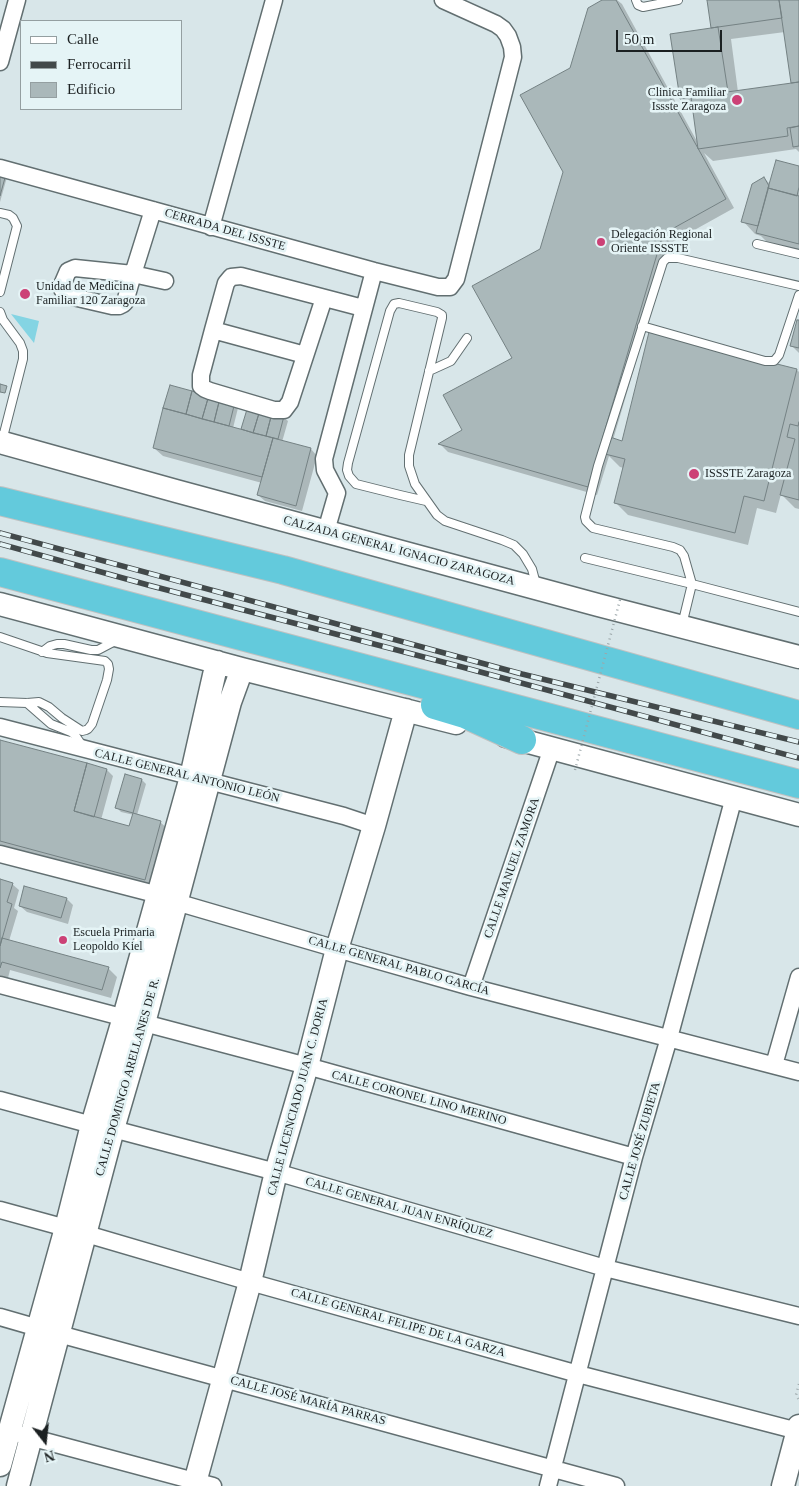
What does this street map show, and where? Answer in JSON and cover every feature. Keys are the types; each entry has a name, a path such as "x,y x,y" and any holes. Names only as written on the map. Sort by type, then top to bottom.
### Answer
{"highway":[{"path":"0,501 283,570 799,715"},
{"path":"0,572 799,784"},
{"path":"299,651 404,697 465,714 522,740"}],"street":[{"path":"0,62 17,0"},
{"path":"211,227 274,0"},
{"name":"CERRADA DEL ISSSTE","path":"0,168 374,271 438,287 450,287 456,279 513,57 508,36 503,29 443,0"},
{"path":"153,210 133,274 165,281"},
{"path":"326,531 337,493 325,470 324,459 374,271"},
{"path":"324,298 288,406 284,410 274,410 210,391 202,386 201,375 226,283 231,277 241,276 363,308"},
{"path":"213,330 305,355"},
{"name":"CALZADA GENERAL IGNACIO ZARAGOZA","path":"1,442 176,491 799,657"},
{"path":"0,604 522,740 799,815"},
{"name":"CALLE DOMINGO ARELLANES DE R.","path":"0,1465 14,1433 48,1331 102,1127 134,1020 200,779 220,700 217,662"},
{"name":"CALLE DOMINGO ARELLANES DE R.","path":"220,700 242,668"},
{"name":"CALLE LICENCIADO JUAN C. DORIA","path":"201,1485 276,1172 307,1066 337,949 406,710"},
{"name":"CALLE GENERAL ANTONIO LEÓN","path":"0,727 344,816 374,826"},
{"name":"CALLE MANUEL ZAMORA","path":"471,987 552,748"},
{"name":"CALLE JOSÉ ZUBIETA","path":"548,1486 634,1157 669,1038 734,797"},
{"name":"CALLE GENERAL PABLO GARCÍA","path":"0,854 167,898 471,987 799,1072"},
{"path":"774,1065 799,977"},
{"name":"CALLE CORONEL LINO MERINO","path":"0,985 307,1066 634,1157"},
{"name":"CALLE GENERAL JUAN ENRÍQUEZ","path":"0,1100 276,1172 605,1268 799,1316"},
{"name":"CALLE GENERAL FELIPE DE LA GARZA","path":"0,1210 578,1374 798,1428"},
{"name":"CALLE JOSÉ MARÍA PARRAS","path":"0,1317 616,1486"},
{"path":"783,1486 798,1428"},
{"path":"14,1433 201,1485"},
{"name":"CALLE DOMINGO ARELLANES DE R.","path":"14,1433 18,1486"}],"lane":[{"path":"636,0 638,5 643,7 678,0"},
{"path":"0,213 13,218 17,226 0,292"},
{"path":"757,244 799,254"},
{"path":"681,627 692,584 684,556 680,550 673,546 594,528 586,521 586,512 598,466 663,262 667,258 678,258 799,286"},
{"path":"642,326 765,361 774,361 779,355 799,295"},
{"path":"426,501 356,484 349,476 348,470 348,463 390,311 394,304 404,303 442,315 442,322 428,371 409,455 409,466 415,484 437,515 446,521 514,545 523,554 532,569 537,588"},
{"path":"0,312 3,320 20,343 23,359 1,442"},
{"path":"428,371 451,361 467,338"},
{"path":"586,558 799,612"},
{"path":"0,637 42,652 105,661 109,669 92,724 86,730 82,730 62,718 49,706 39,702 0,702"},
{"path":"42,652 50,646 57,644 98,650 122,637"},
{"path":"27,703 51,724 75,735 86,750"}],"path":[{"path":"575,770 621,596"},
{"path":"799,1384 796,1395 799,1400"}],"shaded area":[{"path":"11,314 39,321 34,343"}],"building":[{"name":"Delegación Regional Oriente ISSSTE","path":"602,0 616,0 726,199 663,234 588,487 438,444 462,430 443,395 512,358 472,286 540,249 563,172 520,95 570,68 588,8"},
{"path":"707,0 779,0 782,18 711,28"},
{"path":"779,0 799,0 799,82 791,83"},
{"path":"718,27 728,92 680,99 670,34"},
{"path":"799,82 799,126 787,128 788,136 698,149 691,97"},
{"path":"799,126 799,146 793,147 790,128"},
{"path":"776,160 799,166 797,196 768,188"},
{"path":"0,172 6,174 0,196"},
{"path":"764,177 769,186 758,226 741,222 752,184"},
{"path":"768,188 799,196 799,244 756,233"},
{"path":"797,320 799,320 799,348 790,346"},
{"path":"649,332 797,369 764,501 744,496 735,533 614,503 625,459 605,454 610,437 622,441"},
{"path":"0,384 7,386 5,393 0,392"},
{"path":"170,385 192,391 186,414 163,408"},
{"path":"192,391 209,395 202,419 186,414"},
{"path":"209,395 220,398 214,422 202,419"},
{"path":"220,398 235,402 229,426 214,422"},
{"path":"248,406 260,410 253,433 241,429"},
{"path":"163,408 273,438 262,477 153,448"},
{"path":"260,410 272,413 266,436 253,433"},
{"path":"272,413 284,416 278,439 266,436"},
{"path":"799,422 799,500 780,495 795,439 787,437 790,424 798,426"},
{"path":"273,438 311,448 296,506 257,495"},
{"path":"0,740 87,763 74,811 129,826 133,813 161,821 145,880 0,841"},
{"path":"87,763 107,769 94,817 74,811"},
{"path":"125,774 142,779 133,813 115,808"},
{"path":"0,879 13,883 7,902 12,904 0,946"},
{"path":"24,886 67,898 61,918 19,906"},
{"path":"2,938 109,967 102,990 2,962 0,968"}],"railway":[{"path":"0,533 522,674 799,742"},
{"path":"0,544 799,758"}],"place":[{"name":"Clinica Familiar Issste Zaragoza","path":"737,100"},
{"name":"Delegación Regional Oriente ISSSTE","path":"601,242"},
{"name":"Unidad de Medicina Familiar 120 Zaragoza","path":"25,294"},
{"name":"ISSSTE Zaragoza","path":"694,474"},
{"name":"Escuela Primaria Leopoldo Kiel","path":"63,940"}]}
